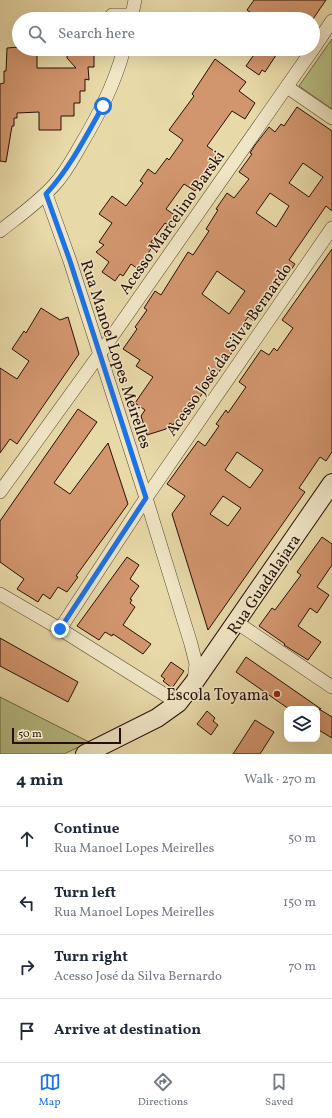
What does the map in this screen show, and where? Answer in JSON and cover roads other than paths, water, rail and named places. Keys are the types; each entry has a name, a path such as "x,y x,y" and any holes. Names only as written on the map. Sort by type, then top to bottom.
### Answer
{"main road":[{"name":"Rua Guadalajara","path":"85,754 157,718 178,703 193,684 332,483"}],"street":[{"path":"132,12 135,0"},
{"name":"Acesso Marcelino Barski","path":"320,39 332,21"},
{"path":"0,231 46,194 68,167 103,106 118,71 122,56"},
{"name":"Acesso Marcelino Barski","path":"0,492 99,355 308,56"},
{"path":"287,87 332,118"},
{"name":"Rua Manoel Lopes Meirelles","path":"46,194 70,261 146,498 196,664 193,684"},
{"name":"Acesso José da Silva Bernardo","path":"60,629 146,498 332,228"},
{"path":"0,594 60,629 178,703"},
{"path":"236,622 332,687"}],"place":[{"name":"Escola Toyama","path":"277,694"}]}
